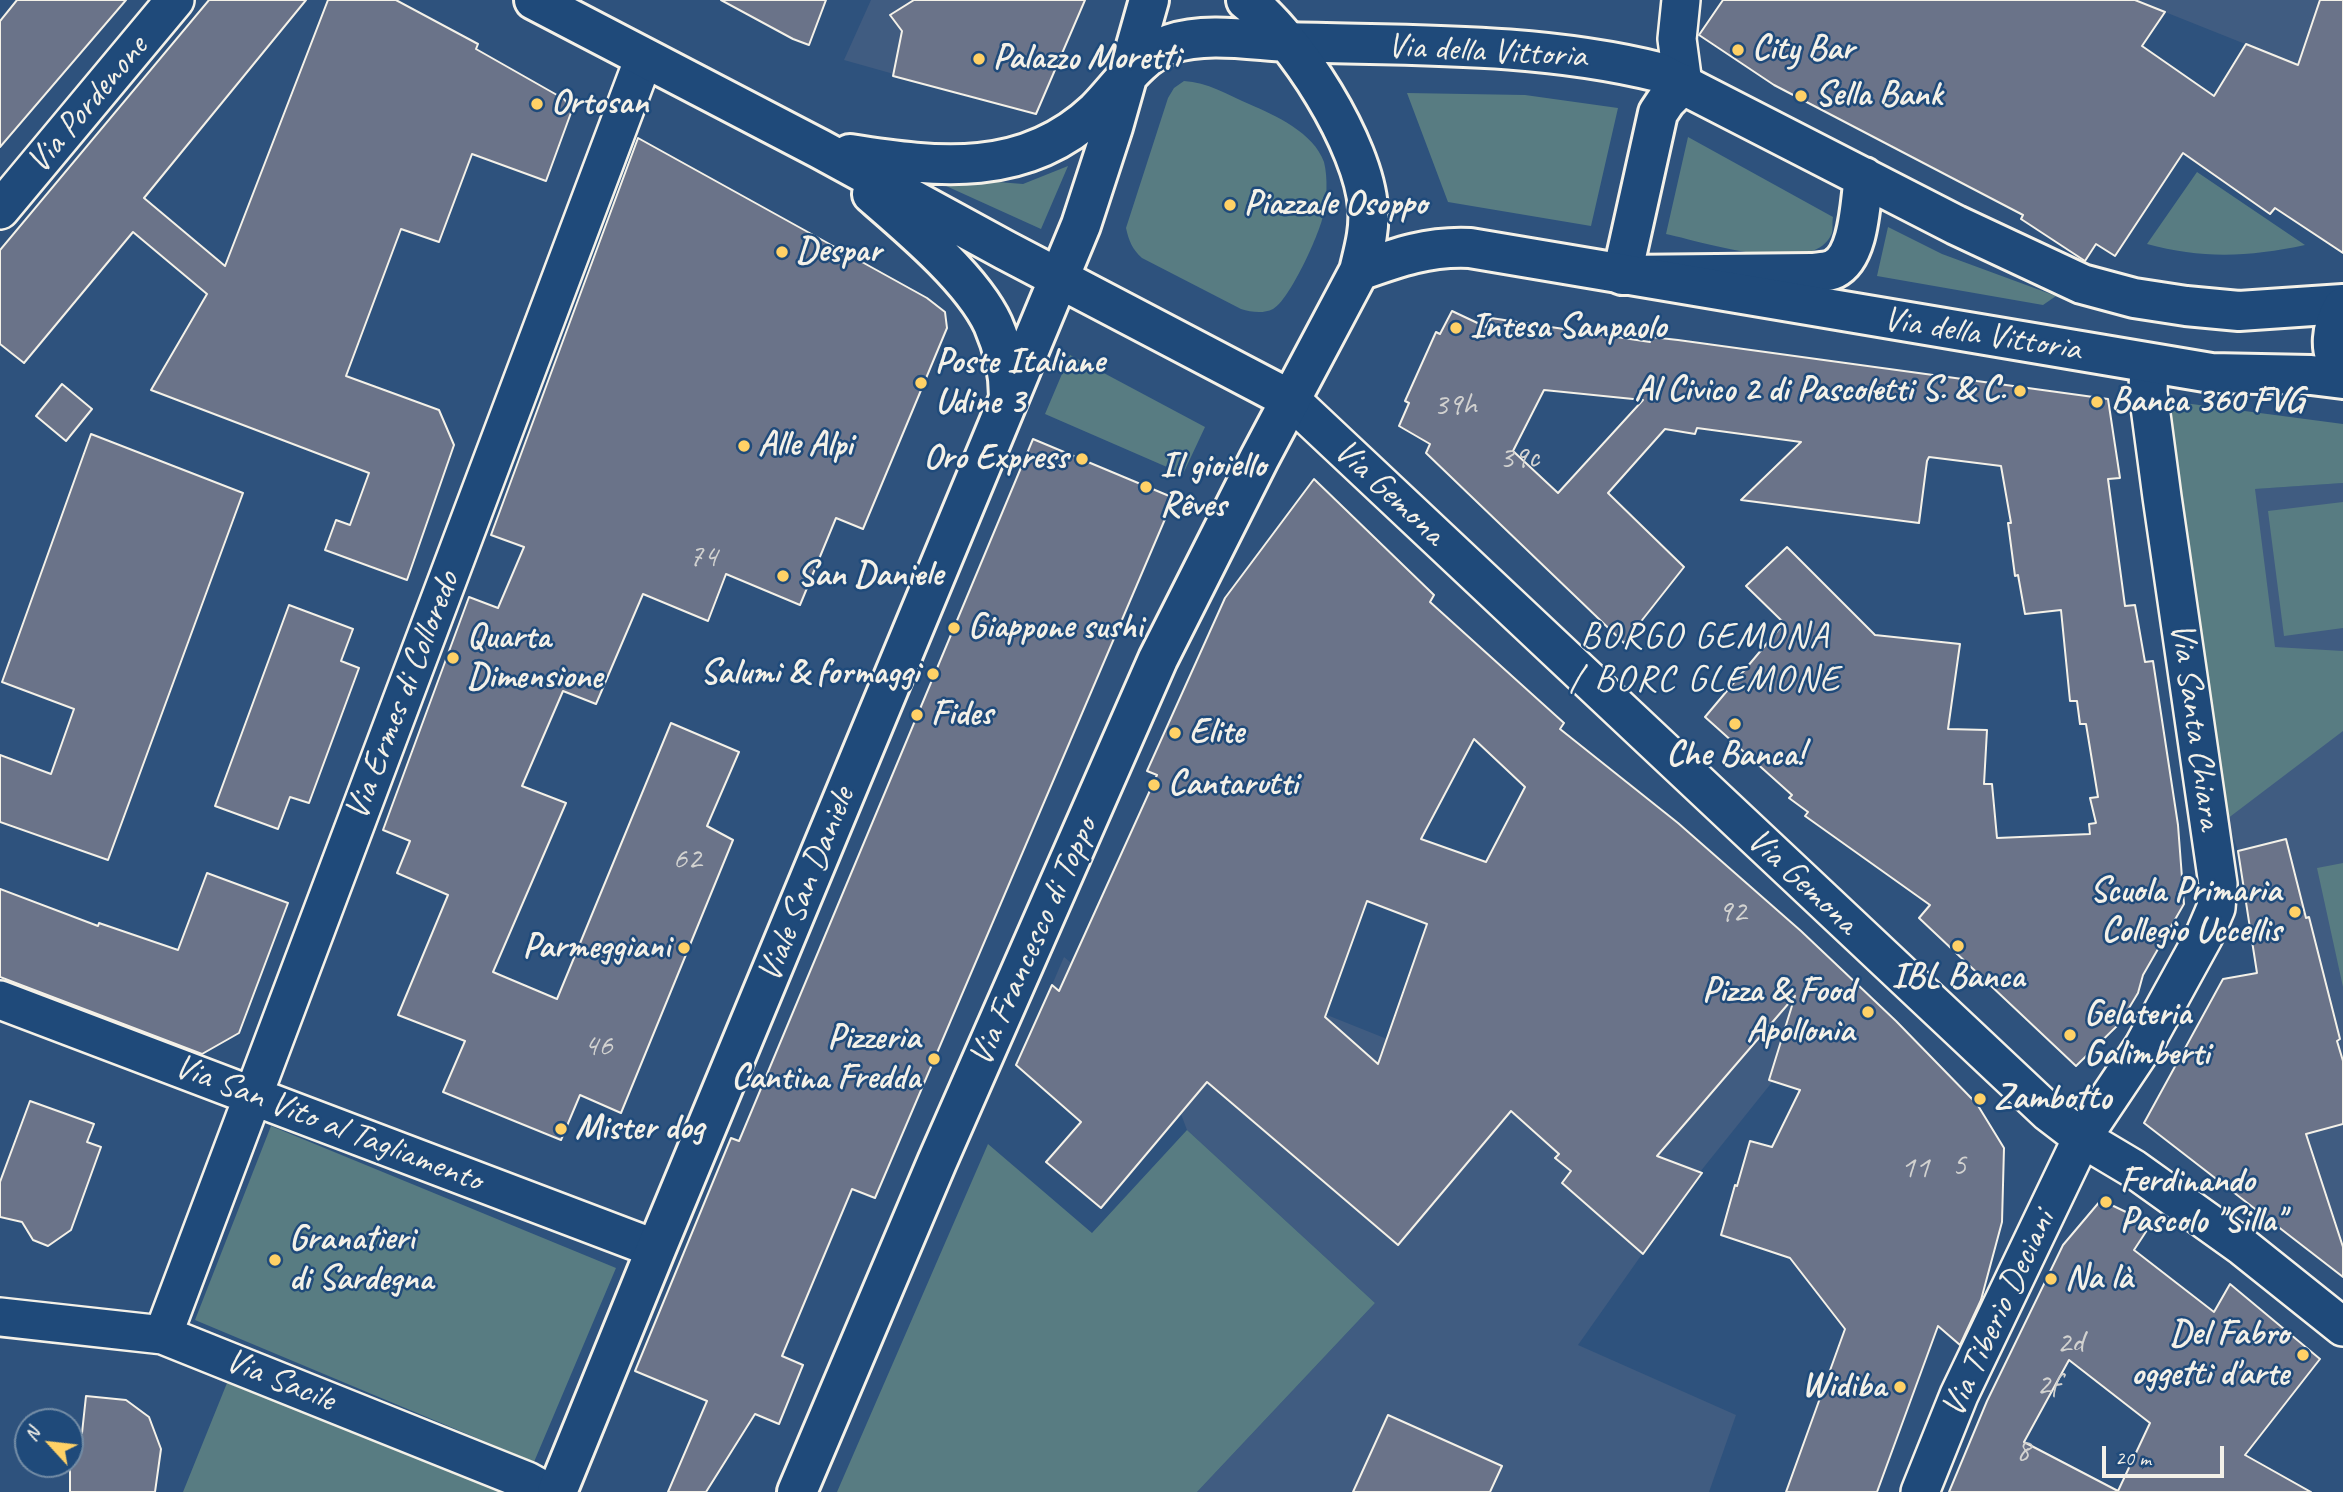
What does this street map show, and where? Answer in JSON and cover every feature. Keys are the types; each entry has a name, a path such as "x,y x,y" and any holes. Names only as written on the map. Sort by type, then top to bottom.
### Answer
{"main road":[{"path":"534,0 1291,400 1359,271 1367,238 1368,208 1364,179 1343,127 1287,42 1262,12 1245,0"},
{"path":"1058,278 1086,211 1149,0"},
{"path":"820,149 915,164 956,166 993,161 1027,153 1065,136 1095,111 1149,56 1169,45 1188,40 1211,39 1287,42"},
{"name":"Via della Vittoria","path":"1287,42 1545,51 1608,59 1658,72 2038,265 2082,284 2134,298 2239,311 2343,305"},
{"path":"1622,275 1658,113 1683,84"},
{"path":"820,149 932,249 981,305 993,323 1009,371 1009,397"},
{"name":"Via della Vittoria","path":"1622,275 1812,273 1833,270 1844,261 1854,243 1864,177"},
{"name":"Via della Vittoria","path":"1359,271 1400,256 1443,247 1470,248 2211,373 2311,375 2343,379"},
{"name":"Viale San Daniele","path":"557,1492 1058,278"},
{"path":"2343,305 2336,320 2332,341 2338,364 2343,370"},
{"name":"Via Francesco di Toppo","path":"797,1492 937,1162 1158,659 1291,400"}],"street":[{"name":"Via Pordenone","path":"0,210 175,0"},
{"path":"1681,0 1677,39 1683,84"},
{"name":"Via Ermes di Colloredo","path":"163,1335 645,58"},
{"name":"Via Santa Chiara","path":"2082,1138 2143,1047 2204,936 2216,908 2218,884 2160,484 2148,392 2149,363"},
{"name":"Via Gemona","path":"1291,400 2013,1081 2082,1138 2134,1169 2232,1240 2343,1327"},
{"name":"Via San Vito al Tagliamento","path":"0,1000 656,1249"},
{"name":"Via Tiberio Deciani","path":"1920,1492 1959,1395 2082,1138"},
{"name":"Via Sacile","path":"0,1317 163,1335 384,1422 527,1481 547,1492"}],"shaded area":[{"name":"Palazzo Moretti","path":"871,0 1084,0 1036,114 844,60"},
{"path":"2135,0 2343,0 2343,83 2165,12"},
{"name":"Scuola Primaria Collegio Uccellis","path":"2343,483 2343,1247 2263,1013 2238,851 2227,819 2179,494"},
{"path":"1629,782 1801,931 1860,989 1785,1066 1700,1172 1578,1345 1736,1415 1709,1492 1197,1492 1375,1303 1187,1130 1181,1114 1151,1089 1160,1078 1052,985 1064,957 1089,978 1302,1005 1387,1039 1424,933 1572,856"}],"green space":[{"path":"1184,81 1217,90 1282,120 1312,142 1324,162 1326,196 1320,225 1295,281 1280,303 1269,311 1241,309 1142,258 1130,241 1126,228 1168,98 1174,88"},
{"path":"1407,93 1525,95 1618,108 1591,226 1448,202"},
{"path":"1688,137 1833,217 1832,233 1821,247 1803,254 1781,255 1729,249 1666,234"},
{"path":"1068,166 1041,229 924,176 1023,184"},
{"path":"2197,172 2305,245 2226,255 2187,252 2147,244"},
{"path":"1888,227 1942,254 2056,296 2043,305 1877,276"},
{"path":"1070,355 1205,427 1183,474 1045,414"},
{"path":"2169,401 2343,424 2343,483 2255,489 2275,647 2343,651 2343,731 2227,819 2178,491"},
{"path":"2343,502 2343,628 2284,636 2268,511"},
{"path":"2343,863 2343,987 2317,868"},
{"path":"271,1126 616,1268 534,1462 195,1320"},
{"path":"1187,1130 1375,1303 1197,1492 837,1492 988,1144 1092,1233"},
{"path":"227,1383 488,1485 504,1492 183,1492"}],"building":[{"path":"17,0 126,0 0,147 0,21"},
{"path":"209,0 306,0 144,198 225,266 328,0 396,0 478,44 476,49 564,99 572,110 546,181 472,154 439,242 401,229 346,376 439,410 454,445 407,580 325,550 336,520 350,525 369,473 151,390 207,294 133,232 24,363 0,344 0,250"},
{"path":"721,0 826,0 809,45"},
{"name":"Palazzo Moretti","path":"914,0 1085,0 1036,114 893,76 902,31 890,15"},
{"path":"1723,0 2135,0 2165,12 2142,46 2214,96 2246,44 2298,65 2320,0 2343,0 2343,253 2275,208 2270,214 2183,153 2115,256 2096,244 2085,261 2021,219 2023,215 1774,85 1699,35"},
{"path":"638,138 927,298 945,312 947,328 863,529 836,518 800,605 726,574 708,621 643,594 596,704 563,691 522,786 566,803 493,972 557,999 671,723 739,752 707,826 733,840 621,1113 580,1095 561,1140 443,1092 465,1041 398,1015 448,895 397,873 410,841 383,830 469,597 498,608 524,547 491,535"},
{"path":"1452,311 1486,327 1491,318 1650,342 1651,337 1678,340 2108,399 2120,478 2108,479 2125,606 2135,605 2145,662 2153,661 2178,825 2184,904 2143,975 2138,993 2120,1023 2076,1066 1919,918 1930,905 1805,816 1808,812 1789,798 1792,795 1705,717 1784,623 1746,586 1787,547 1875,635 1960,644 1948,729 1987,730 1984,784 1992,784 1997,838 2090,834 2089,824 2096,823 2090,798 2098,797 2086,724 2080,724 2077,701 2070,701 2061,610 2025,614 2018,575 2015,576 2008,523 2011,523 2001,466 1929,457 1919,523 1741,500 1801,442 1697,428 1695,434 1665,429 1608,493 1684,567 1624,643 1426,453 1430,444 1399,426 1409,403 1405,401 1436,332 1440,334","holes":["1544,390 1643,400 1558,493 1513,451"]},
{"path":"62,384 92,409 66,441 36,416"},
{"path":"91,434 243,493 108,860 0,822 0,755 51,774 74,709 2,682"},
{"path":"1033,439 1174,498 875,1198 852,1189 782,1356 803,1365 779,1424 755,1414 706,1492 668,1492 707,1401 635,1371 731,1138 739,1141"},
{"path":"1314,479 1434,595 1430,602 1564,723 1560,729 1678,823 1801,931 1896,1021 1977,1104 2004,1148 2002,1222 1981,1300 1960,1345 1938,1326 1877,1492 1786,1492 1845,1329 1790,1258 1721,1235 1750,1141 1772,1147 1800,1090 1769,1080 1795,996 1657,1156 1702,1173 1643,1254 1562,1183 1571,1171 1555,1158 1559,1154 1511,1111 1398,1245 1207,1082 1101,1208 1046,1162 1081,1122 1016,1065 1052,985 1059,991 1157,775 1147,771 1225,598","holes":["1474,739 1525,787 1486,862 1421,839","1367,901 1427,924 1378,1064 1325,1017"]},
{"path":"289,605 353,629 341,661 359,668 309,803 290,797 278,829 215,806"},
{"path":"2286,839 2306,918 2309,917 2340,1039 2337,1041 2343,1061 2343,1124 2306,1134 2343,1247 2343,1277 2144,1123 2223,979 2257,973 2238,851"},
{"path":"207,873 288,903 239,1033 202,1054 0,977 0,889 98,926 99,923 178,950"},
{"path":"30,1101 94,1124 87,1142 101,1147 71,1230 48,1246 33,1240 22,1222 0,1217 0,1182"},
{"path":"2101,1200 2151,1224 2134,1250 2214,1312 2230,1284 2320,1359 2245,1455 2311,1492 1949,1492 1987,1401 2063,1245","holes":["2069,1360 2150,1423 2118,1491 2024,1442"]},
{"path":"86,1396 126,1400 149,1417 161,1449 155,1492 70,1492 70,1478 84,1478"},
{"path":"1388,1415 1502,1466 1490,1492 1353,1492"}],"place":[{"name":"City Bar","path":"1738,50"},
{"name":"Palazzo Moretti","path":"979,59"},
{"name":"Sella Bank","path":"1801,96"},
{"name":"Ortosan","path":"537,104"},
{"name":"Piazzale Osoppo","path":"1230,205"},
{"name":"Despar","path":"782,252"},
{"name":"Intesa Sanpaolo","path":"1456,328"},
{"name":"Poste Italiane Udine 3","path":"921,383"},
{"name":"Al Civico 2 di Pascoletti S. & C.","path":"2020,391"},
{"name":"Banca 360 FVG","path":"2097,402"},
{"name":"Alle Alpi","path":"744,446"},
{"name":"Oro Express","path":"1082,459"},
{"name":"Il gioiello Rêves","path":"1146,487"},
{"name":"San Daniele","path":"783,576"},
{"name":"Giappone sushi","path":"954,628"},
{"name":"Quarta Dimensione","path":"453,658"},
{"name":"Salumi & formaggi","path":"933,674"},
{"name":"Fides","path":"917,715"},
{"name":"Che Banca!","path":"1735,724"},
{"name":"Elite","path":"1175,733"},
{"name":"Cantarutti","path":"1154,785"},
{"name":"Scuola Primaria Collegio Uccellis","path":"2295,912"},
{"name":"IBL Banca","path":"1958,946"},
{"name":"Parmeggiani","path":"684,948"},
{"name":"Pizza & Food Apollonia","path":"1868,1012"},
{"name":"Gelateria Galimberti","path":"2070,1035"},
{"name":"Pizzeria Cantina Fredda","path":"934,1059"},
{"name":"Zambotto","path":"1980,1099"},
{"name":"Mister dog","path":"561,1129"},
{"name":"Ferdinando Pascolo \"Silla\"","path":"2106,1202"},
{"name":"Granatieri di Sardegna","path":"275,1260"},
{"name":"Na là","path":"2051,1279"},
{"name":"Del Fabro oggetti d'arte","path":"2303,1355"},
{"name":"Widiba","path":"1900,1387"}],"district":[{"name":"BORGO GEMONA / BORC GLEMONE","path":"1705,658"}]}
